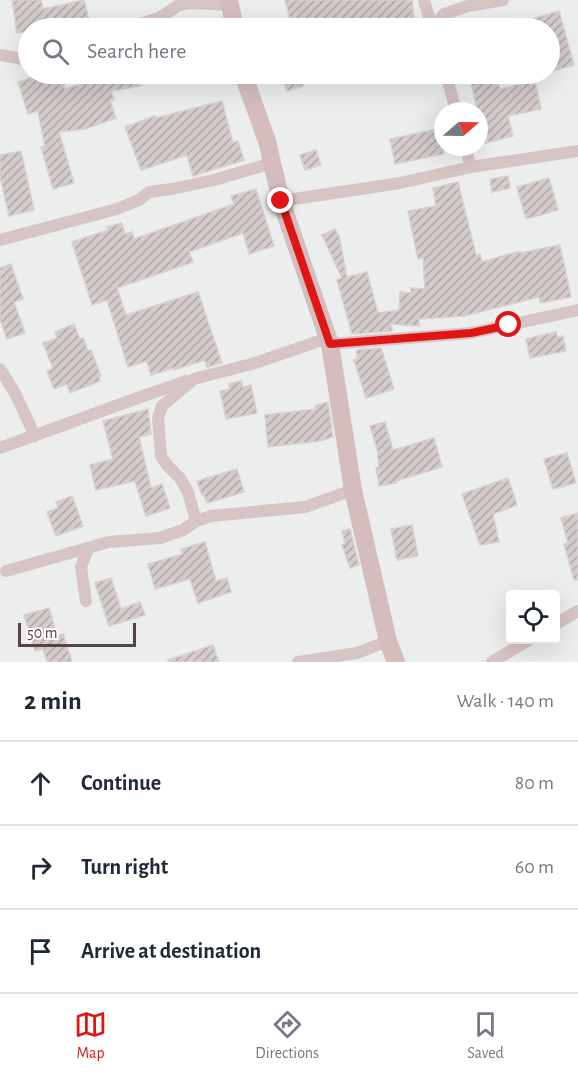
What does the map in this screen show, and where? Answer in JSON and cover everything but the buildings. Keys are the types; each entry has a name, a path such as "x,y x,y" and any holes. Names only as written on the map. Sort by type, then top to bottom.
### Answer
{"street":[{"path":"441,18 444,14 468,6 503,0"},
{"path":"159,18 179,5 230,2 233,18"},
{"path":"425,3 444,14"},
{"path":"425,3 430,18"},
{"path":"0,55 18,58"},
{"path":"246,84 272,163 281,201 329,341 353,490 388,641 396,662"},
{"path":"449,84 454,102"},
{"path":"281,201 400,183 471,167 578,151"},
{"path":"468,156 471,167"},
{"path":"0,240 117,209 139,200 149,192 214,180 272,163"},
{"path":"0,448 146,394 329,341 471,333 578,310"},
{"path":"1,366 35,436"},
{"path":"196,521 188,492 180,478 161,456 158,418 162,406 194,380 203,376"},
{"path":"6,571 109,543 160,538 211,516 305,507 353,490"},
{"path":"86,601 81,567 88,549"},
{"path":"560,621 578,611"},
{"path":"298,662 357,653 388,641"},
{"path":"492,662 521,644"}],"route":[{"path":"281,201 330,344 471,333 509,325"}]}
